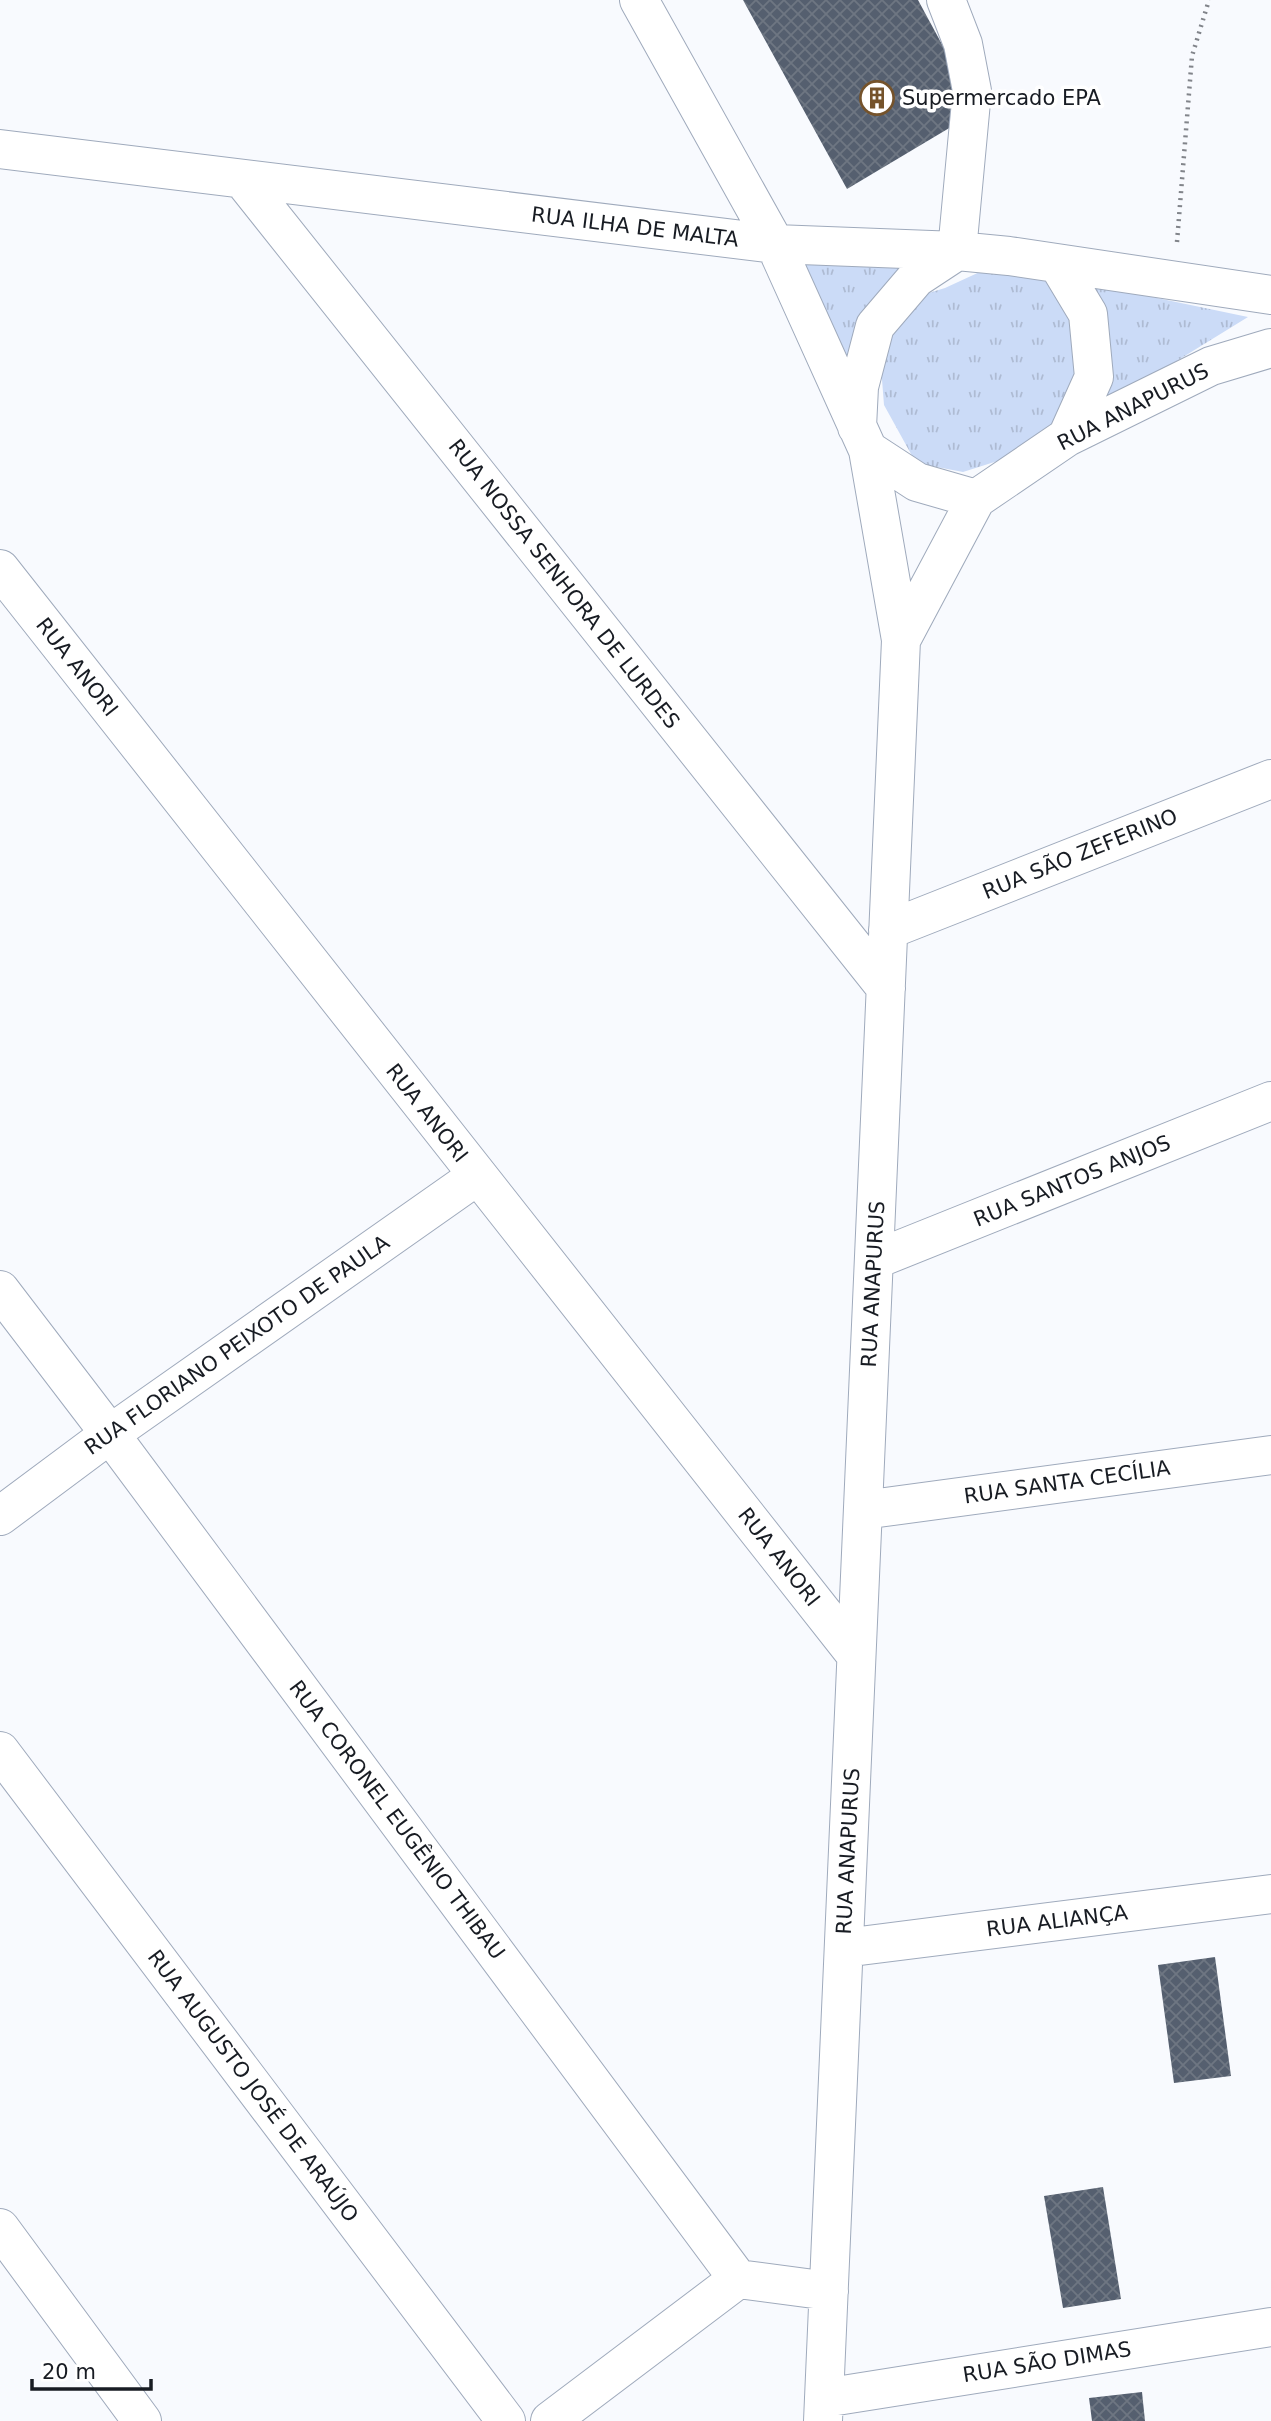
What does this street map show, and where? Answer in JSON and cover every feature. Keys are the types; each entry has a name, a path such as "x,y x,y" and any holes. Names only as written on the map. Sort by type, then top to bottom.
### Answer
{"street":[{"path":"639,0 775,244 862,439 917,482 976,499"},
{"path":"901,640 862,439 859,387 875,326 916,278 957,251 972,91 963,44 946,0"},
{"name":"RUA ILHA DE MALTA","path":"0,149 775,244 957,251 1271,295"},
{"name":"RUA NOSSA SENHORA DE LURDES","path":"243,180 886,988"},
{"path":"1058,264 1088,314 1094,377 1067,437"},
{"name":"RUA ANAPURUS","path":"823,2409 901,640 976,499 1067,437 1211,366 1271,348"},
{"name":"RUA ANORI","path":"0,569 856,1655"},
{"name":"RUA SÃO ZEFERINO","path":"888,930 1271,779"},
{"name":"RUA SANTOS ANJOS","path":"874,1260 1271,1101"},
{"name":"RUA FLORIANO PEIXOTO DE PAULA","path":"0,1516 110,1434 477,1176"},
{"name":"RUA CORONEL EUGÊNIO THIBAU","path":"0,1290 738,2278"},
{"name":"RUA SANTA CECÍLIA","path":"863,1510 1271,1455"},
{"name":"RUA AUGUSTO JOSÉ DE ARAÚJO","path":"0,1751 506,2421"},
{"name":"RUA ALIANÇA","path":"844,1948 1271,1894"},
{"path":"0,2228 142,2421"},
{"path":"550,2421 738,2278 829,2291"},
{"name":"RUA SÃO DIMAS","path":"823,2409 1271,2327"}],"path":[{"path":"1174,281 1192,56 1209,0"}],"green space":[{"path":"780,253 923,261 851,369"},
{"path":"984,270 1054,277 1073,312 1081,361 1062,417 1026,452 963,472 916,463 884,405 880,354 919,296 945,288"},
{"path":"1085,283 1248,317 1102,407"}],"building":[{"name":"Supermercado EPA","path":"743,0 918,0 957,72 956,124 847,189"},
{"path":"1215,1957 1231,2076 1174,2083 1158,1965"},
{"path":"1103,2187 1121,2299 1063,2308 1044,2196"},
{"path":"1142,2392 1145,2421 1092,2421 1089,2398"}],"place":[{"name":"Supermercado EPA","path":"877,98"}]}
